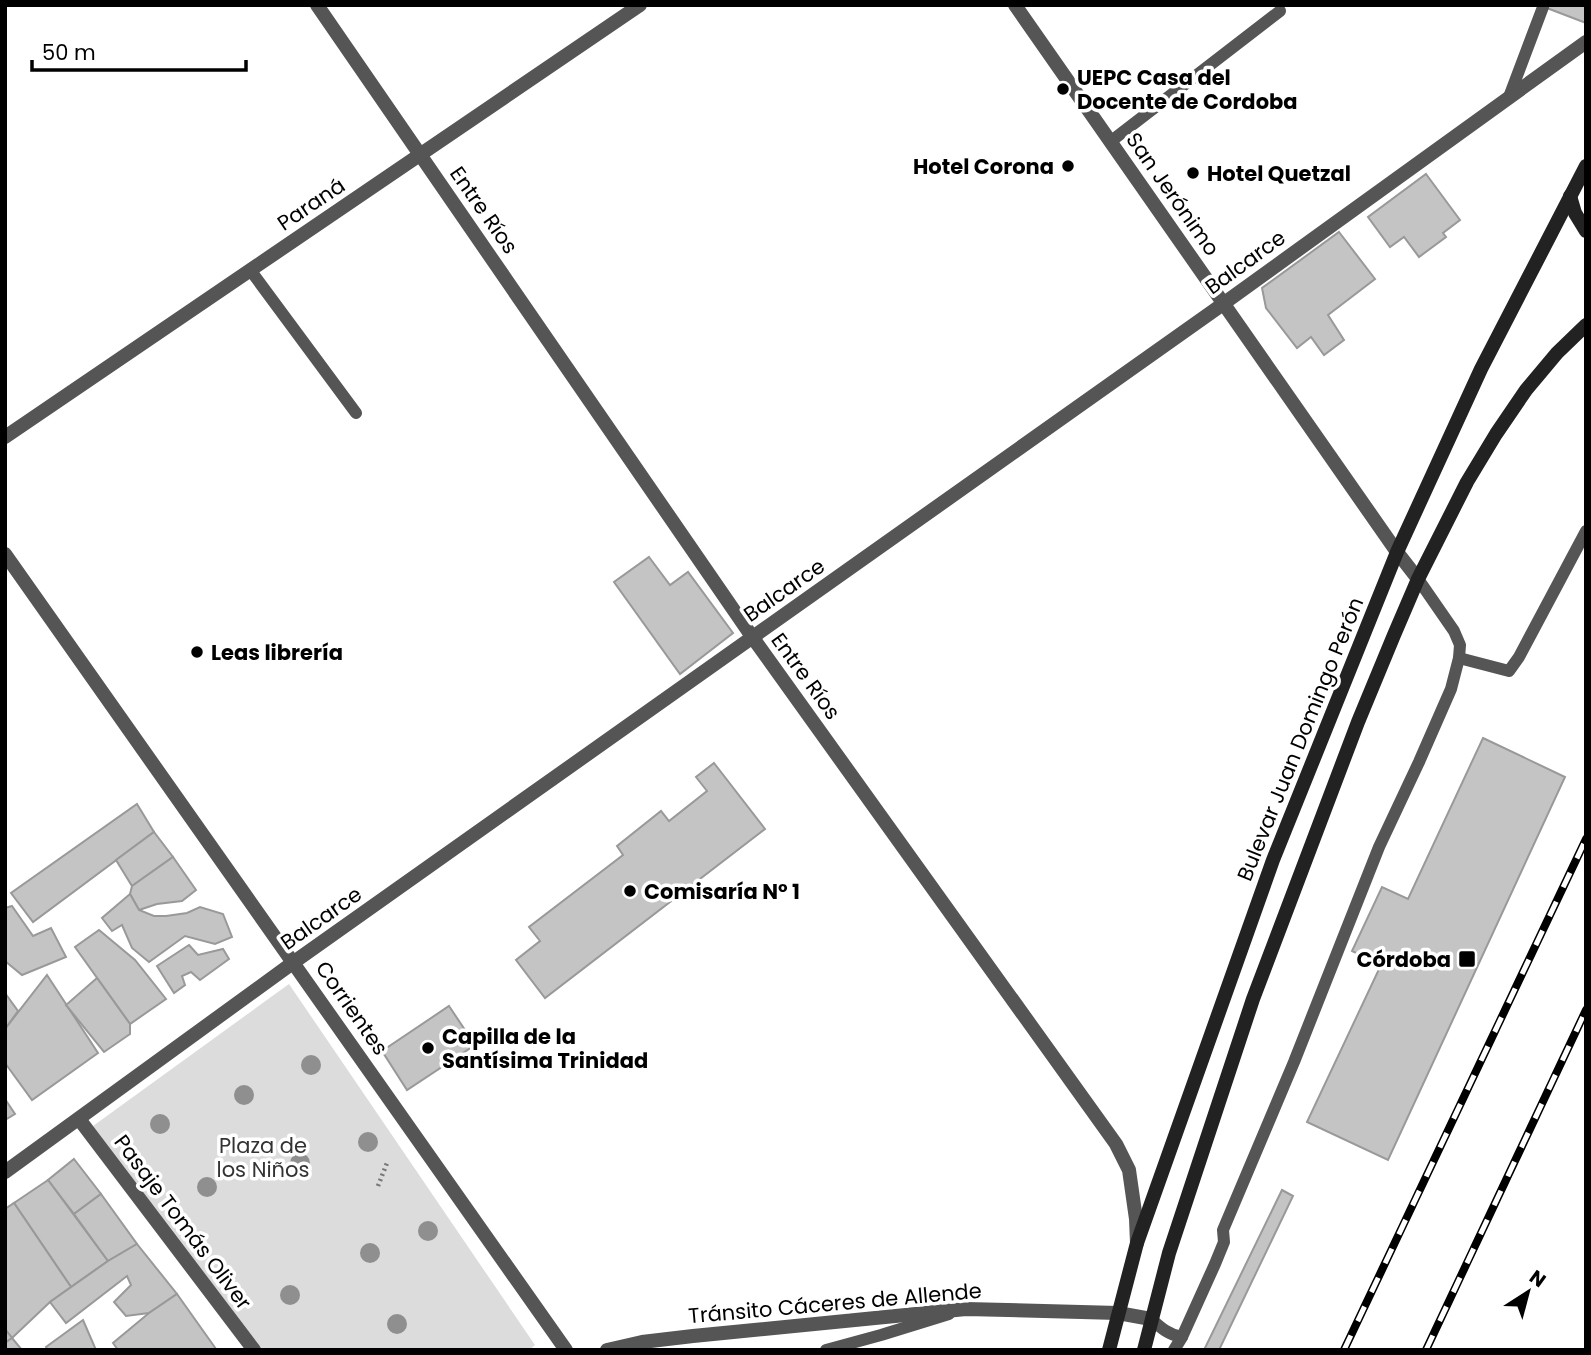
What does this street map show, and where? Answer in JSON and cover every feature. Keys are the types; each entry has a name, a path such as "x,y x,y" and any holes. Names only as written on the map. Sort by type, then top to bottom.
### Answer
{"main road":[{"name":"Bulevar Juan Domingo Perón","path":"1109,1350 1137,1243 1273,860 1397,552 1481,369 1586,166"},
{"path":"1570,196 1575,213 1586,231"},
{"path":"1144,1350 1169,1253 1253,999 1358,722 1418,579 1467,482 1496,434 1557,353 1586,325"}],"street":[{"name":"Entre Ríos","path":"317,5 753,638 1116,1144 1129,1170 1137,1243"},
{"name":"Paraná","path":"5,437 640,5"},
{"name":"San Jerónimo","path":"1014,5 1418,579"},
{"name":"Balcarce","path":"5,1172 294,962 1224,303 1586,42"},
{"name":"Corrientes","path":"5,554 566,1350"},
{"name":"Pasaje Tomás Oliver","path":"79,1119 254,1350"},
{"name":"Tránsito Cáceres de Allende","path":"607,1350 642,1342 693,1336 966,1309 1118,1312 1151,1320"}],"lane":[{"path":"1509,97 1543,7"},
{"path":"1110,142 1280,11"},
{"path":"251,271 356,413"},
{"path":"1459,658 1508,671 1520,657 1586,531"},
{"path":"1174,1350 1215,1265 1224,1241 1223,1230 1294,1062 1379,847 1451,689 1460,645 1454,631 1418,579"},
{"path":"826,1350 966,1309"},
{"path":"1151,1320 1174,1336 1182,1337"}],"path":[{"path":"379,1186 387,1163"}],"green space":[{"name":"Plaza de los Niños","path":"289,984 535,1345 529,1350 257,1350 93,1126"}],"building":[{"path":"1539,5 1586,5 1586,23"},
{"path":"1426,174 1460,220 1443,233 1446,237 1419,257 1404,237 1390,247 1368,217"},
{"path":"1339,232 1375,279 1328,315 1344,340 1324,355 1311,337 1297,348 1266,308 1262,288"},
{"path":"649,557 670,585 688,572 733,633 680,674 614,582"},
{"path":"1483,738 1565,777 1388,1160 1307,1122 1381,965 1352,951 1382,887 1408,899"},
{"name":"Comisaría Nº 1","path":"714,763 765,829 545,998 516,960 540,941 529,927 623,855 617,846 661,811 669,821 707,791 696,777"},
{"path":"137,804 154,832 33,922 11,893"},
{"path":"154,832 173,857 132,886 116,860"},
{"path":"173,857 196,890 182,901 157,904 139,910 130,894 132,886"},
{"path":"130,894 139,910 154,916 187,913 200,907 223,914 232,937 215,944 185,936 149,962 132,948 122,925 112,931 102,918"},
{"path":"12,906 33,936 51,928 66,957 22,975 5,961 5,908"},
{"path":"99,930 135,960 166,999 130,1024 75,947"},
{"path":"189,945 198,955 223,949 229,959 200,980 191,972 182,976 185,985 174,993 157,966"},
{"path":"47,975 98,1053 32,1100 5,1063 5,1029"},
{"path":"97,978 130,1024 130,1034 104,1052 66,1005"},
{"path":"5,993 18,1011 5,1029"},
{"name":"Capilla de la Santísima Trinidad","path":"449,1006 475,1045 407,1090 382,1051"},
{"path":"5,1099 15,1114 5,1120"},
{"path":"74,1159 101,1194 74,1214 48,1180"},
{"path":"48,1180 108,1261 71,1287 14,1203"},
{"path":"1282,1190 1293,1196 1219,1350 1204,1350"},
{"path":"101,1194 137,1244 108,1261 74,1214"},
{"path":"14,1203 71,1287 50,1302 12,1338 5,1329 5,1209"},
{"path":"137,1244 177,1294 149,1313 126,1316 114,1302 131,1285 127,1276 66,1323 50,1302"},
{"path":"177,1294 216,1349 118,1350 113,1343"},
{"path":"83,1320 96,1350 48,1350 46,1347"},
{"path":"5,1329 12,1338 5,1343"},
{"path":"12,1338 22,1350 5,1350 5,1343"}],"railway":[{"path":"1344,1350 1586,839"},
{"path":"1426,1350 1586,1010"}],"place":[{"name":"UEPC Casa del Docente de Cordoba","path":"1063,89"},
{"name":"Hotel Corona","path":"1068,166"},
{"name":"Hotel Quetzal","path":"1193,173"},
{"name":"Leas librería","path":"197,652"},
{"name":"Comisaría Nº 1","path":"630,891"},
{"name":"Córdoba","path":"1467,959"},
{"name":"Capilla de la Santísima Trinidad","path":"428,1048"}]}
